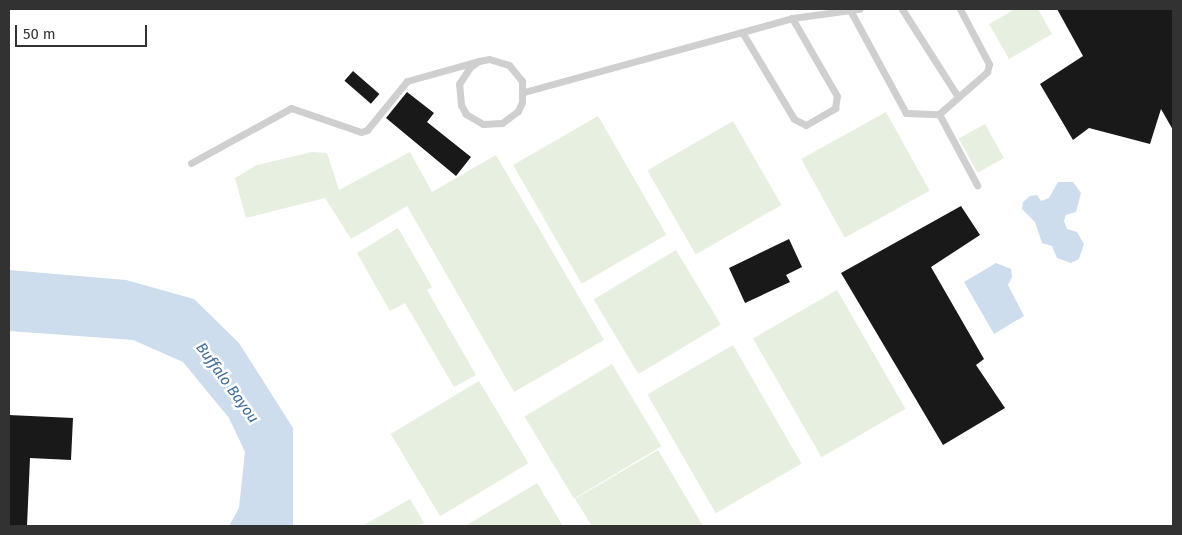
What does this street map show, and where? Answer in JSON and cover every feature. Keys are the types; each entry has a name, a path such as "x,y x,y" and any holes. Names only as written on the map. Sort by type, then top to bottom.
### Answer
{"lane":[{"path":"524,92 792,18 859,9"},
{"path":"902,9 958,97"},
{"path":"850,10 906,113 939,114 987,72 989,64 960,9"},
{"path":"742,32 794,118 806,124 835,108 837,96 792,18"},
{"path":"191,163 292,108 361,132 367,130 407,81 479,61 500,60 509,65 520,77 524,92 518,111 502,123 483,124 474,120 461,105 459,84 466,70 479,61"},
{"path":"939,114 977,185"}],"shaded area":[{"path":"1015,9 1038,9 1052,34 1009,59 989,24"},
{"path":"886,112 930,191 845,238 801,159"},
{"path":"598,116 666,235 582,284 513,165"},
{"path":"733,121 782,205 696,255 647,170"},
{"path":"985,124 1004,158 978,173 959,139"},
{"path":"312,152 327,153 339,190 410,152 432,192 496,155 604,340 514,392 407,206 351,239 325,198 246,218 235,178 257,165"},
{"path":"398,228 432,287 427,290 476,375 454,387 405,303 390,311 357,253"},
{"path":"676,250 721,325 639,374 594,299"},
{"path":"837,290 906,409 821,457 753,338"},
{"path":"733,345 802,464 716,513 647,395"},
{"path":"612,364 661,446 574,499 525,417"},
{"path":"479,381 528,463 440,516 391,434"},
{"path":"658,450 703,526 592,526 575,499"},
{"path":"537,483 563,526 465,526"},
{"path":"410,499 424,523 417,526 362,526"}],"water":[{"path":"1058,182 1073,182 1081,193 1076,212 1066,215 1064,221 1067,229 1077,232 1084,244 1079,259 1071,263 1057,258 1052,246 1042,243 1035,222 1022,209 1023,202 1030,196 1037,195 1041,201 1049,198"},
{"path":"996,263 1011,269 1012,277 1008,285 1024,316 994,334 964,282"},
{"name":"Buffalo Bayou","path":"9,270 126,280 194,299 239,343 293,428 293,526 229,526 239,508 245,452 229,418 183,362 133,340 9,331"}],"building":[{"path":"1057,9 1173,9 1173,130 1161,109 1150,144 1089,128 1073,140 1040,84 1083,56"},
{"path":"353,71 379,94 371,104 344,81"},
{"path":"407,92 434,113 427,122 471,157 456,176 386,118"},
{"path":"961,206 980,235 931,267 984,359 976,365 1005,408 943,445 841,273"},
{"path":"789,239 802,267 786,275 790,282 745,303 729,268"},
{"path":"9,415 73,418 71,460 30,458 27,526 9,526"}]}
